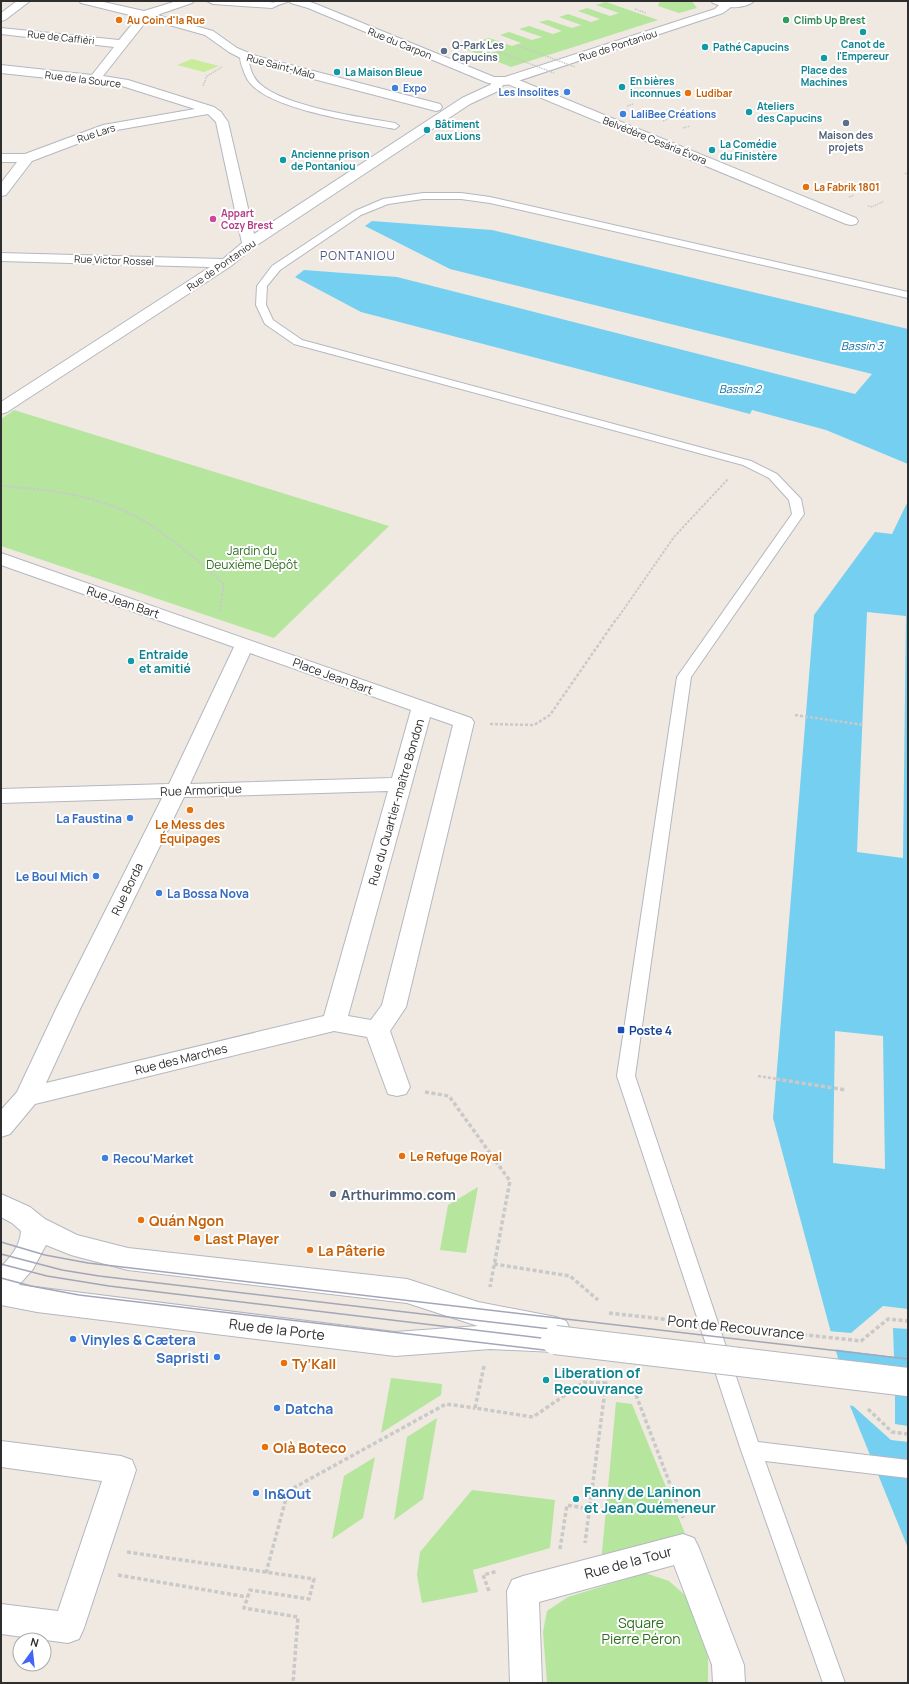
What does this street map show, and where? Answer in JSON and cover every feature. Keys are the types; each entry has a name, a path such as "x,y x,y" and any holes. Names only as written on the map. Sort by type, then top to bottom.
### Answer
{"street":[{"path":"1,18 24,1"},
{"name":"Rue Saint-Malo","path":"85,1 145,15 208,33 244,56 436,106"},
{"path":"95,79 145,15 188,1"},
{"path":"213,1 272,5"},
{"name":"Rue du Carpon","path":"295,1 312,6 492,80 512,84"},
{"path":"723,2 741,3 748,1"},
{"name":"Rue de Pontaniou","path":"1,409 226,263 249,244 466,102 494,88 512,84 719,11 723,2"},
{"name":"Rue de Caffiéri","path":"1,31 121,44"},
{"name":"Rue de la Source","path":"1,69 124,83 210,110"},
{"name":"Belvédère Cesária Évora","path":"512,84 851,221"},
{"path":"210,110 218,115 222,122 249,244"},
{"name":"Rue Lars","path":"27,158 108,128 210,110"},
{"path":"1,158 27,158"},
{"path":"1,192 27,158"},
{"name":"Rue Victor Rossel","path":"1,256 226,263"},
{"name":"Rue Jean Bart","path":"1,559 245,644"},
{"name":"Place Jean Bart","path":"245,644 422,708"},
{"name":"Rue Borda","path":"1,1128 27,1097 69,1007 176,791 245,644"},
{"name":"Rue du Quartier-maître Bondon","path":"334,1022 422,708 464,722 394,1007 377,1030"},
{"name":"Rue Armorique","path":"1,796 400,784"},
{"path":"334,1022 377,1030 397,1087"},
{"name":"Rue des Marches","path":"27,1097 334,1022"},
{"path":"1,1205 21,1215 35,1227 71,1244 128,1259 407,1291 478,1314 555,1334 908,1382"},
{"path":"1,1288 23,1261 34,1242 35,1227"},
{"name":"Rue de la Porte","path":"1,1293 37,1300 395,1344 555,1334"},
{"name":"Pont de Recouvrance","path":"555,1334 908,1371"},
{"path":"1,1454 121,1470 68,1628 1,1619"},
{"name":"Rue de la Tour","path":"526,1683 523,1591 684,1548 728,1665 729,1683"}],"lane":[{"path":"272,5 286,1"},
{"path":"244,56 244,64 252,79 261,89 271,94 306,107 395,126"},
{"path":"834,1683 751,1450 626,1076 684,677 798,514 795,499 773,476 747,463 298,342 270,322 261,305 262,286 276,268 358,213 386,201 423,196 461,196 498,202 908,295"},
{"path":"751,1450 908,1470"}],"path":[{"path":"491,45 501,42"},
{"path":"517,45 575,67"},
{"path":"497,51 554,73"},
{"path":"488,724 534,725 550,715 674,537 737,470 747,463"},
{"path":"1,486 35,488 76,495 120,508 145,522 169,537 224,584 220,613"},
{"path":"796,715 864,725"},
{"path":"758,1076 846,1090"},
{"path":"397,1087 449,1096 510,1181 489,1292"},
{"path":"494,1264 570,1276 598,1300"},
{"name":"Pont de Recouvrance","path":"602,1312 861,1341 888,1319 908,1321"},
{"path":"474,1408 485,1361"},
{"path":"266,1573 288,1491 446,1404 533,1417 584,1382 606,1383 589,1509"},
{"path":"636,1395 690,1536 684,1548"},
{"path":"91,1558 266,1573 314,1579 309,1599 250,1590 244,1608 298,1617 293,1683"},
{"path":"91,1558 247,1597"}],"green space":[{"path":"660,1 692,1 697,8 679,13 658,6"},
{"path":"606,2 658,20 511,67 460,47 470,44 491,53 501,50 479,41 489,38 512,46 521,43 500,35 509,32 532,40 542,37 519,29 529,26 553,34 562,31 539,22 548,20 572,28 581,25 559,17 568,14 591,22 600,19 578,11 587,8 610,16 619,13 596,5"},
{"path":"192,59 219,66 204,72 177,65"},
{"name":"Jardin du Deuxième Dépôt","path":"14,410 389,526 274,638 1,546 1,419"},
{"path":"478,1187 466,1253 440,1250 448,1205"},
{"path":"391,1378 442,1384 441,1395 381,1433"},
{"path":"616,1402 632,1404 686,1536 601,1563"},
{"path":"437,1418 423,1499 394,1520 407,1437"},
{"path":"375,1457 363,1518 332,1539 344,1476"},
{"path":"472,1490 555,1500 550,1548 473,1570 478,1592 422,1603 417,1575 420,1552"},
{"name":"Square Pierre Péron","path":"645,1573 669,1581 686,1596 708,1657 708,1683 547,1683 543,1632 547,1611 568,1597"}],"water":[{"path":"372,221 492,230 908,329 908,464 826,430 752,410 750,414 361,312 295,277 304,270 397,277 855,394 872,374 450,269 365,226"},
{"path":"908,501 908,1548 848,1401 846,1388 773,1118 814,615 875,532 892,534"}],"pier":[{"path":"867,612 906,616 903,858 857,852"},
{"path":"835,1031 883,1036 885,1169 833,1163"},
{"path":"883,1306 908,1309 908,1329 893,1328 894,1357 833,1349 828,1331 851,1333"},
{"path":"844,1386 895,1392 895,1424 908,1426 908,1442 891,1440 853,1406 848,1405"}],"tram line":[{"path":"1,1242 45,1255 88,1263 908,1359"},
{"path":"1,1254 62,1270 99,1276 908,1371"},
{"path":"1,1264 47,1276 109,1286 908,1382"},
{"path":"1,1278 31,1286 79,1295 908,1393"}],"place":[{"name":"Au Coin d'la Rue","path":"119,20"},
{"name":"Climb Up Brest","path":"786,20"},
{"name":"Canot de l'Empereur","path":"863,32"},
{"name":"Pathé Capucins","path":"705,47"},
{"name":"Q-Park Les Capucins","path":"444,51"},
{"name":"Place des Machines","path":"824,58"},
{"name":"La Maison Bleue","path":"337,72"},
{"name":"En bières inconnues","path":"622,87"},
{"name":"Expo","path":"395,88"},
{"name":"Les Insolites","path":"567,92"},
{"name":"Ludibar","path":"688,93"},
{"name":"Ateliers des Capucins","path":"749,112"},
{"name":"LaliBee Créations","path":"623,114"},
{"name":"Maison des projets","path":"846,123"},
{"name":"Bâtiment aux Lions","path":"427,130"},
{"name":"La Comédie du Finistère","path":"712,150"},
{"name":"Ancienne prison de Pontaniou","path":"283,160"},
{"name":"La Fabrik 1801","path":"806,187"},
{"name":"Appart Cozy Brest","path":"213,219"},
{"name":"Entraide et amitié","path":"131,661"},
{"name":"Le Mess des Équipages","path":"190,810"},
{"name":"La Faustina","path":"130,818"},
{"name":"Le Boul Mich","path":"96,876"},
{"name":"La Bossa Nova","path":"159,893"},
{"name":"Poste 4","path":"621,1030"},
{"name":"Le Refuge Royal","path":"402,1156"},
{"name":"Recou'Market","path":"105,1158"},
{"name":"Arthurimmo.com","path":"333,1194"},
{"name":"Quán Ngon","path":"141,1220"},
{"name":"Last Player","path":"197,1238"},
{"name":"La Pâterie","path":"310,1250"},
{"name":"Vinyles & Cætera","path":"73,1339"},
{"name":"Sapristi","path":"217,1357"},
{"name":"Ty’Kall","path":"284,1363"},
{"name":"Liberation of Recouvrance","path":"546,1380"},
{"name":"Datcha","path":"277,1408"},
{"name":"Olà Boteco","path":"265,1447"},
{"name":"In&Out","path":"256,1493"},
{"name":"Fanny de Laninon et Jean Quémeneur","path":"576,1499"}],"district":[{"name":"PONTANIOU","path":"358,255"}],"water label":[{"name":"Bassin 3","path":"862,345"},
{"name":"Bassin 2","path":"740,388"}]}
